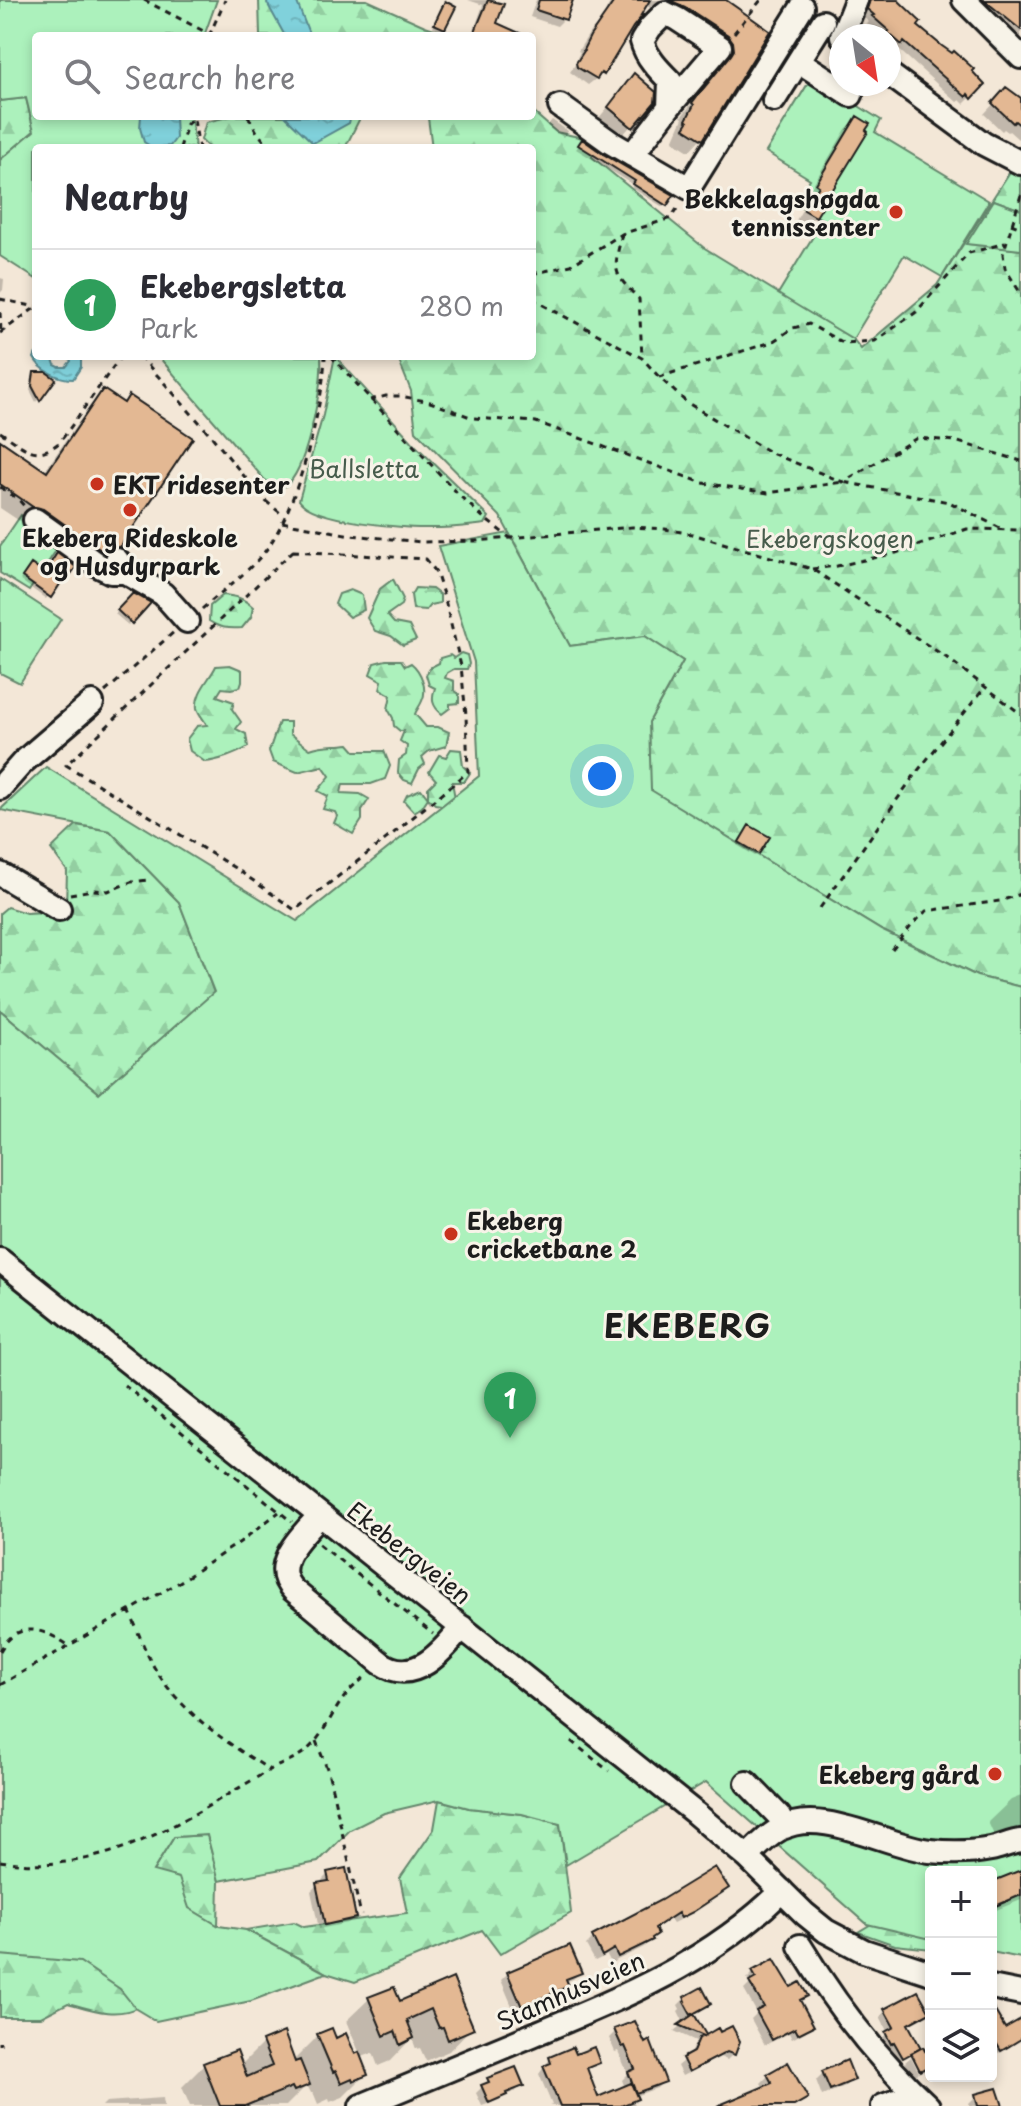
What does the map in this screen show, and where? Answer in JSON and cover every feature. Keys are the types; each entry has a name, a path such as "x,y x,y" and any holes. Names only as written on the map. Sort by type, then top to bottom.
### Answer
{"street":[{"path":"847,24 856,0"},
{"path":"964,0 1021,57"},
{"path":"560,106 632,155 689,188 797,3 829,26"},
{"path":"632,155 720,47 665,13 642,41 644,49 670,81"},
{"path":"774,100 823,22"},
{"path":"669,107 670,81 691,58 697,47 698,32"},
{"path":"800,62 829,81"},
{"path":"901,83 984,144 1021,163"},
{"path":"35,520 99,566 111,572 121,566 163,594 187,621"},
{"path":"0,788 23,762 92,703"},
{"path":"0,874 59,909"},
{"name":"Ekebergveien","path":"0,1260 320,1515 455,1636 654,1780 747,1857 813,1921 837,1938 864,1951 925,1971"},
{"path":"320,1515 287,1556 284,1572 288,1585 381,1663 394,1670 412,1671 421,1667 455,1636"},
{"path":"747,1783 779,1816 785,1827"},
{"path":"747,1857 768,1837 785,1827 804,1822 829,1824 934,1851 972,1852 1019,1840"},
{"name":"Stamhusveien","path":"364,2105 663,1978 744,1926 782,1891"},
{"path":"800,1946 828,1991 867,2041 921,2100"},
{"path":"997,1988 1021,1993"},
{"path":"883,2106 921,2100"}],"path":[{"path":"144,0 205,32"},
{"path":"212,32 225,0"},
{"path":"720,47 761,0"},
{"path":"181,144 191,120"},
{"path":"194,120 198,144"},
{"path":"250,120 267,144"},
{"path":"1021,195 1003,254 1005,268 1021,294"},
{"path":"536,273 571,265 622,234 671,218"},
{"path":"1011,224 1021,228"},
{"path":"622,234 615,262 620,280 639,299 642,358"},
{"path":"659,377 772,342 793,328 809,324 843,343 875,341 915,313 969,253 1005,243"},
{"path":"0,299 32,306"},
{"path":"536,301 642,358 686,402 771,453 843,482 949,502 1002,529"},
{"path":"0,333 32,310"},
{"path":"0,312 0,333"},
{"path":"0,432 33,453 43,453 55,447 118,360"},
{"path":"144,360 262,498 284,516"},
{"path":"327,360 310,443 282,522 401,541 510,538 617,528 665,529 692,534 812,569 913,635 1021,714"},
{"path":"332,360 460,496 510,538"},
{"path":"370,400 401,396 430,402 473,418 536,422 703,483 768,493 843,482 917,438 955,441 1021,461"},
{"path":"0,487 18,499 35,520"},
{"path":"812,569 896,553 967,529 1021,530"},
{"path":"293,551 426,559 436,572 461,666 468,772 295,910 238,870 66,765 293,551"},
{"path":"820,908 916,773 986,686"},
{"path":"59,909 65,894 108,891 131,882 147,880"},
{"path":"892,950 926,911 1000,901 1021,894"},
{"path":"122,1384 407,1615 455,1636"},
{"path":"0,1685 190,1576 280,1512"},
{"path":"129,1610 154,1667 172,1693 216,1734 270,1770"},
{"path":"0,1651 9,1638 19,1632 34,1630 51,1634 68,1645"},
{"path":"0,1861 55,1864 117,1851 166,1831 296,1757 316,1741 346,1696 381,1663"},
{"path":"316,1741 328,1771 361,1915"}],"green space":[{"path":"0,0 217,0 205,32 32,32 32,120 192,120 194,144 32,144 32,276 0,256 0,160 34,131 26,98 0,101"},
{"path":"259,0 367,0 444,32 260,32"},
{"name":"Bekkelagshøgda tennissenter","path":"812,77 829,88 829,96 842,96 881,120 875,132 989,201 942,277 904,255 853,339 778,294 823,220 795,203 810,179 766,152"},
{"path":"26,98 34,131 0,160 0,101"},
{"name":"Ekebergskogen","path":"536,114 556,132 597,141 592,157 703,247 853,339 861,349 937,285 1011,170 1021,175 1021,210 994,200 967,244 1021,250 1021,987 977,976 881,930 650,790 649,722 683,661 645,636 570,646 500,516 416,431 411,391 399,360 536,360 536,144 431,144 428,120 536,120"},
{"path":"359,120 347,144 205,144 201,140 206,122"},
{"path":"994,200 1021,210 1021,250 966,244"},
{"name":"Ballsletta","path":"161,360 321,360 317,403 296,473 288,484 278,489 264,479"},
{"name":"Ballsletta","path":"334,360 339,360 416,446 489,517 485,524 448,528 384,525 341,519 308,508 299,500 323,415"},
{"path":"21,515 61,543 29,591 0,573 0,546"},
{"path":"509,533 570,646 645,636 683,661 649,722 651,790 881,930 977,976 1021,987 1021,1958 997,1953 997,1866 925,1866 925,1938 867,1924 706,1782 566,1865 560,1824 522,1814 469,1808 439,1800 384,1813 350,1830 318,1862 219,1881 207,1835 174,1837 153,1871 179,1878 189,1908 219,1926 246,1930 326,1973 251,2001 156,2021 136,2009 120,1989 80,1962 0,1955 0,1010 99,1093 214,992 179,902 110,831 0,810 46,767 297,921 479,776 474,662 438,546"},
{"path":"0,579 61,619 20,683 0,673"},
{"path":"393,579 403,599 401,605 387,615 394,623 409,626 416,640 403,645 391,636 375,631 367,618 380,589"},
{"path":"415,588 432,589 440,595 440,603 430,605 426,610 413,609 411,595"},
{"path":"350,590 362,595 364,610 349,617 335,604 339,594"},
{"path":"223,595 239,598 253,607 251,617 242,628 224,628 209,621 210,606"},
{"path":"461,653 467,655 467,669 454,669 445,678 454,681 459,703 450,704 450,708 442,714 434,705 435,688 429,685 426,675 431,667 439,663 440,658 450,655 454,658"},
{"path":"401,660 405,666 411,663 415,666 424,691 415,714 426,727 438,727 449,732 446,746 429,751 422,757 425,764 412,783 398,773 399,760 406,755 407,746 400,741 404,731 394,726 388,709 391,695 380,689 382,681 370,674 374,663"},
{"path":"230,665 242,670 240,687 222,688 217,696 234,702 232,709 241,722 236,729 246,734 248,747 227,757 205,762 190,751 187,739 197,726 207,725 197,708 204,686 216,666"},
{"path":"279,722 290,722 290,734 310,749 349,744 355,751 384,751 390,766 385,779 371,784 343,784 341,793 360,794 369,799 353,834 334,823 335,812 323,809 328,796 318,791 330,776 323,766 297,772 273,762 269,751"},
{"path":"451,749 461,750 463,766 470,773 464,782 452,782 455,798 448,806 435,804 428,798 428,788 436,780 429,772 439,755 446,757"},
{"path":"421,789 428,798 414,812 404,801 407,795"},
{"path":"76,825 110,831 179,902 214,993 99,1093 0,1010 0,913 7,907 26,913 40,912 49,919 61,919 66,907 67,871 51,849"},
{"path":"439,1800 469,1808 522,1814 560,1824 571,1913 500,1954 482,1930 355,1982 326,1973 246,1930 294,1922 304,1927 407,1913 400,1878 434,1829"},
{"path":"207,1835 219,1881 218,1926 188,1908 153,1871 174,1837"},
{"path":"888,1914 925,1922 925,1948 895,1945 858,1932"},
{"path":"0,1953 83,1960 110,1966 140,2006 113,2013 68,2003 41,2017 0,2017"}],"water":[{"path":"268,0 296,0 308,32 283,32"},
{"path":"141,120 175,120 176,138 172,144 147,144 140,128"},
{"path":"289,120 350,120 349,123 313,143"},
{"path":"36,360 53,360 55,365 66,367 70,360 81,360 81,367 73,379 62,378 41,367"}],"building":[{"path":"488,0 504,4 497,23 517,32 475,32"},
{"path":"539,0 573,0 566,20 536,10"},
{"path":"615,0 650,0 604,75 601,73 597,79 577,67 576,63"},
{"path":"669,0 726,0 770,31 703,140 684,128 688,122 686,120 694,105 692,103 731,55 733,42 728,35"},
{"path":"870,0 898,0 921,22 918,26 952,53 954,51 974,69 972,71 985,85 972,99 968,94 966,97 904,42 901,44 901,24 881,24 867,9"},
{"path":"984,0 1021,0 1021,30"},
{"path":"445,1 456,7 445,29 434,24"},
{"path":"634,73 656,92 655,102 633,128 608,107"},
{"path":"1006,87 1021,98 1021,126 1015,121 1013,123 992,103"},
{"path":"857,116 870,124 866,130 868,132 816,217 804,210"},
{"path":"582,139 674,195 667,206 633,184 635,181 578,145"},
{"path":"34,372 46,372 56,379 40,401 32,386"},
{"name":"EKT ridesenter","path":"103,389 124,403 129,395 193,438 120,547 110,548 105,553 43,509 33,507 0,484 0,440 47,472"},
{"path":"57,553 76,567 69,577 66,575 51,598 22,577 31,564 44,573"},
{"path":"133,593 151,603 132,624 117,610"},
{"path":"749,825 770,837 759,854 739,842"},
{"path":"715,1867 729,1888 693,1912 681,1918 678,1913 655,1928 658,1934 653,1940 618,1957 614,1949 602,1956 592,1936"},
{"path":"346,1868 356,1918 325,1925 316,1883 329,1881 327,1872"},
{"path":"1021,1870 1021,1895 997,1905 997,1880"},
{"path":"570,1945 582,1973 566,1979 569,1986 522,2007 507,1972"},
{"path":"774,1959 791,1987 800,1982 808,1996 800,2000 814,2026 798,2034 795,2028 772,2040 756,2011 764,2007 749,1982 756,1978 752,1971"},
{"path":"453,1978 474,2029 448,2040 431,2009 407,2020 414,2038 400,2045 395,2031 384,2036 368,1997 394,1987 400,2001"},
{"path":"702,1987 711,2004 691,2015 684,1997"},
{"path":"918,1991 925,2003 925,2015 908,2024 921,2048 903,2058 885,2032 894,2027 884,2009"},
{"path":"694,2014 706,2035 718,2028 720,2032 732,2026 740,2041 735,2055 727,2052 689,2072 682,2058 693,2052 699,2038 704,2036 678,2025"},
{"path":"997,2014 1005,2028 1021,2019 1021,2039 1001,2051 997,2044"},
{"path":"635,2021 645,2043 650,2040 666,2082 636,2093 628,2072 635,2069 614,2029"},
{"path":"332,2028 336,2038 346,2033 355,2054 359,2052 368,2075 341,2083 317,2034"},
{"path":"284,2032 295,2062 300,2060 310,2085 294,2091 292,2087 245,2106 220,2106 203,2063 237,2050 247,2077 272,2066 262,2041"},
{"path":"573,2047 576,2054 594,2047 600,2063 587,2068 598,2097 631,2083 638,2099 621,2106 560,2106 543,2066 551,2063 549,2057"},
{"path":"923,2047 925,2068 920,2071 911,2053"},
{"path":"847,2060 855,2080 830,2090 822,2071"},
{"path":"788,2062 808,2098 794,2106 717,2106 772,2083 767,2074"},
{"path":"516,2067 524,2086 489,2103 481,2085 489,2082 487,2078"},
{"path":"997,2088 1003,2106 978,2106 975,2094"}],"place":[{"name":"Bekkelagshøgda tennissenter","path":"896,212"},
{"name":"EKT ridesenter","path":"97,484"},
{"name":"Ekeberg Rideskole og Husdyrpark","path":"130,510"},
{"name":"Ekeberg cricketbane 2","path":"451,1234"},
{"name":"Ekebergsletta","path":"510,1438"},
{"name":"Ekeberg gård","path":"995,1774"}],"district":[{"name":"EKEBERG","path":"688,1325"}]}
